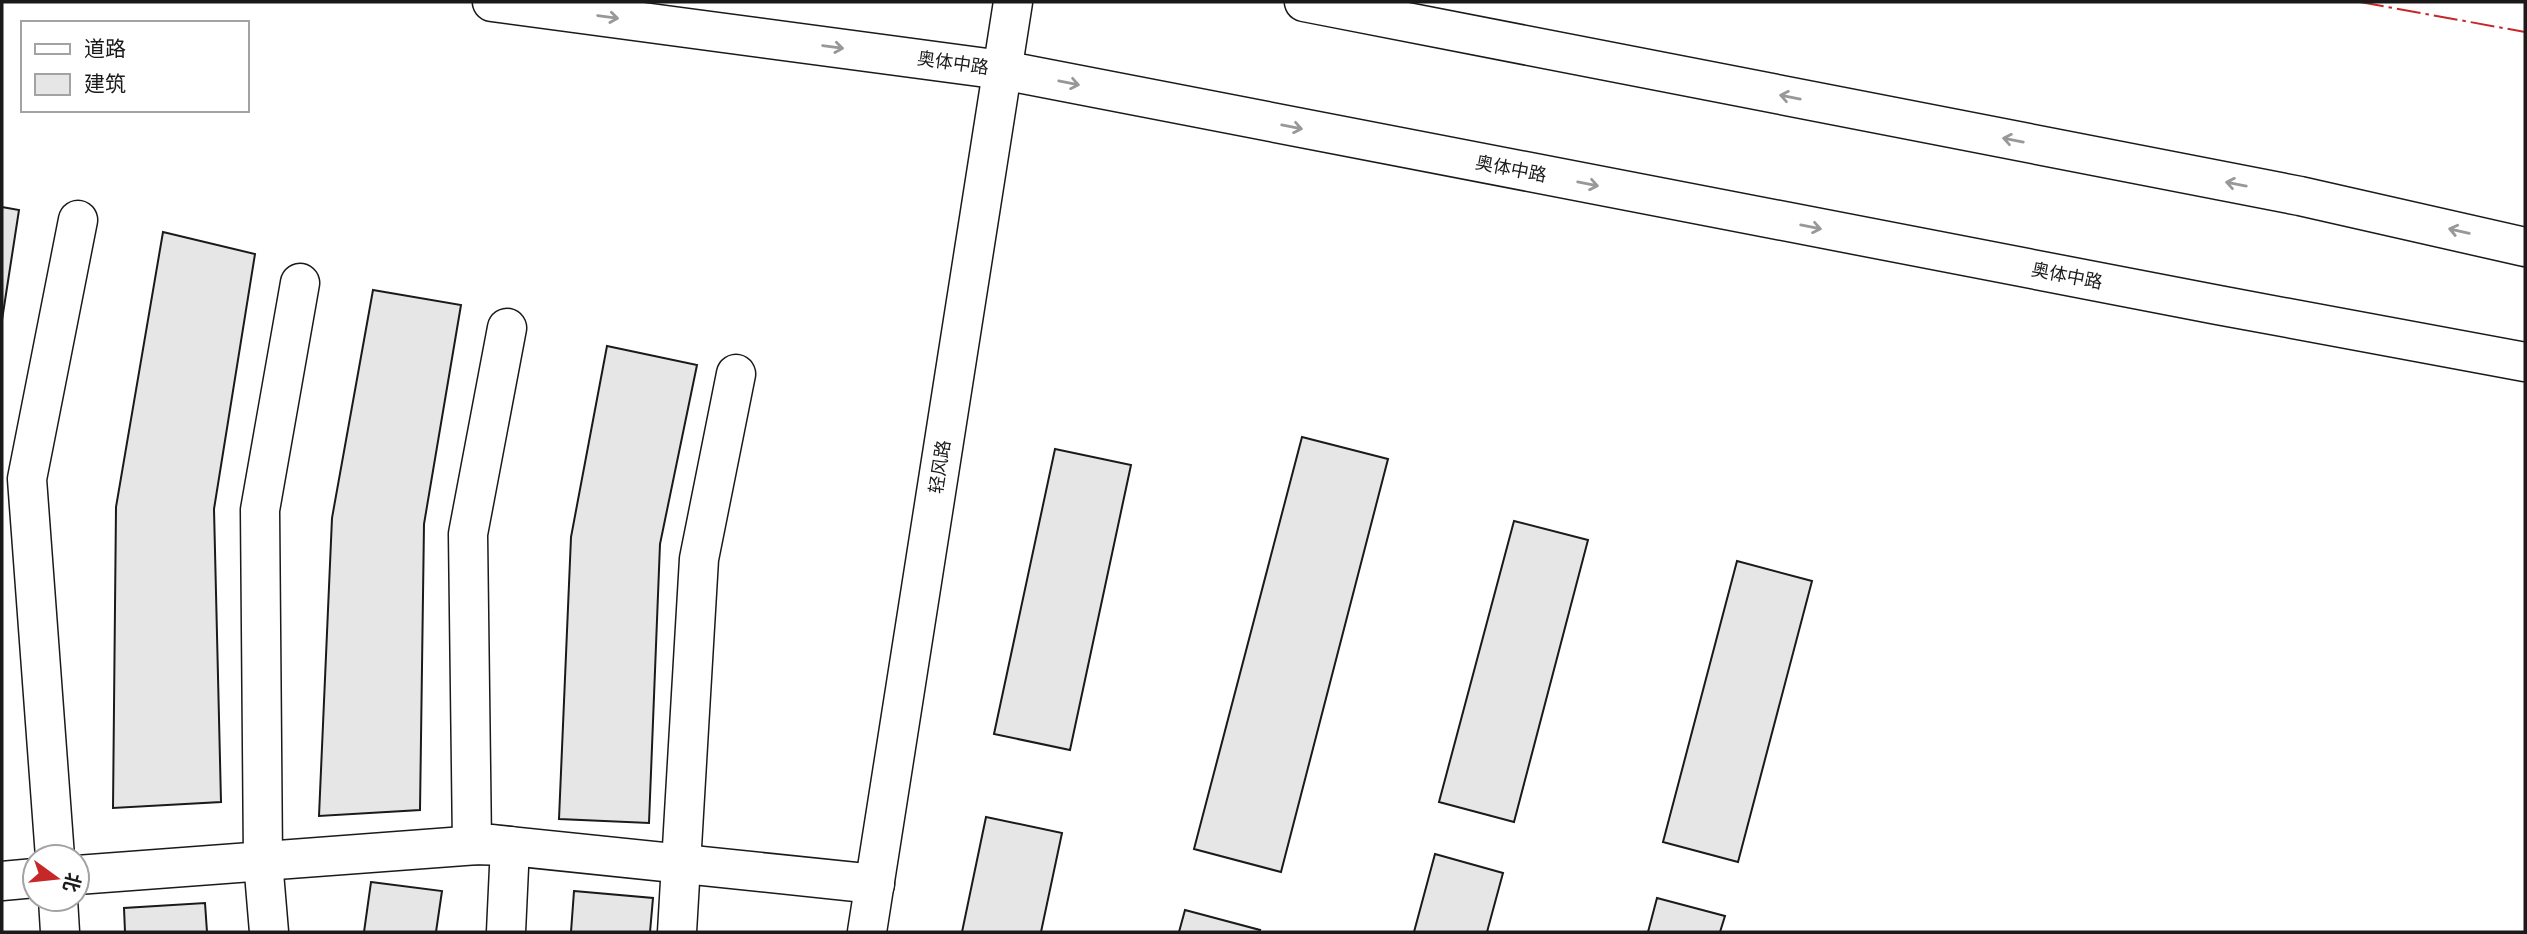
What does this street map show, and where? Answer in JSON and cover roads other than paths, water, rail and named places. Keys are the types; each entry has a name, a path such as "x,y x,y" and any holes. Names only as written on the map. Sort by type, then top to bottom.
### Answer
{"main road":[{"name":"奥体中路","path":"492,2 1002,70 2177,298 2525,362"},
{"name":"轻风路","path":"867,932 1013,2"},
{"path":"1304,2 2300,196 2525,247"},
{"path":"54,843 27,479 17,458 78,220"},
{"path":"269,932 263,861 260,510 300,283"},
{"path":"472,845 468,534 507,328"},
{"path":"677,932 699,559 736,374"},
{"path":"91,874 472,845 510,846 875,884"},
{"path":"506,932 510,846"},
{"path":"2,881 21,879"},
{"path":"59,913 61,932"}]}
